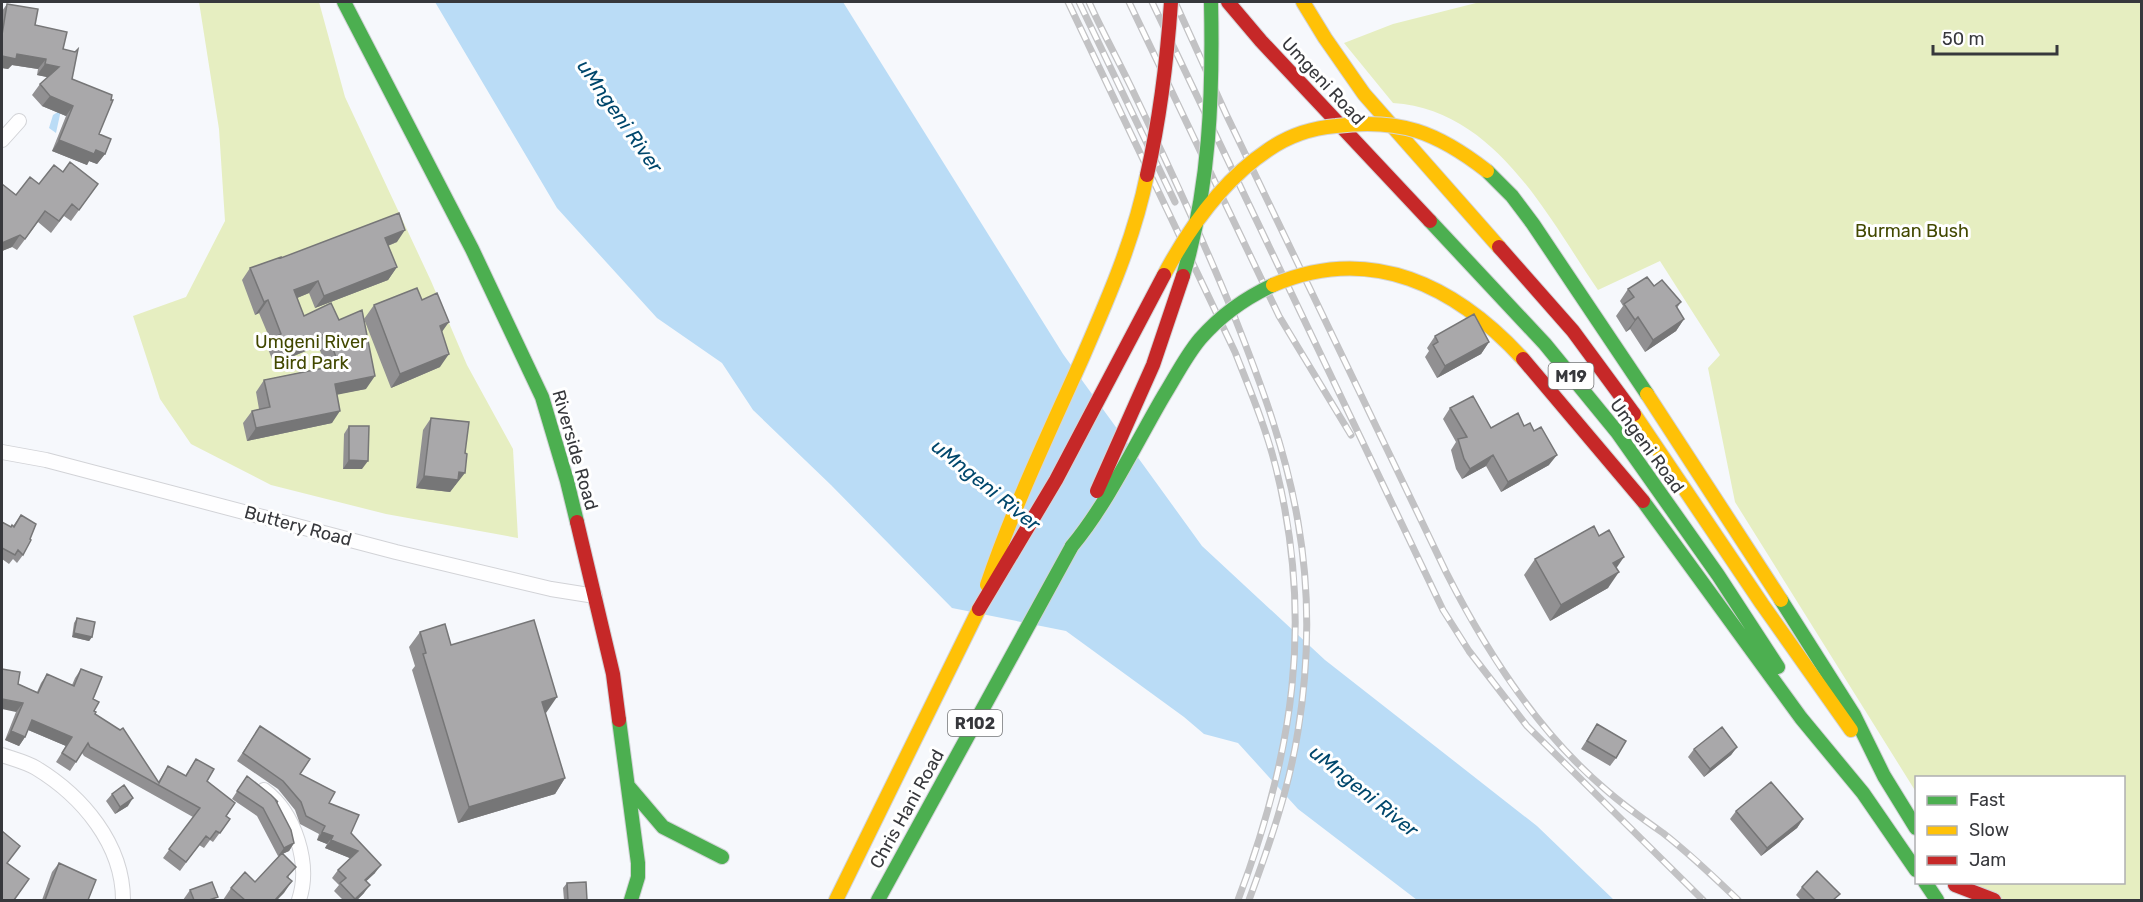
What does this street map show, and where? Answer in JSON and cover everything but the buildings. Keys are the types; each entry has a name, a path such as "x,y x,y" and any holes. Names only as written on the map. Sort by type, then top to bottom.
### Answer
{"main road":[{"name":"Riverside Road","path":"344,2 472,249 542,397 557,443 596,596 613,674 636,837 638,877 646,900"},
{"path":"979,609 1005,531 1107,302 1126,249 1146,181 1159,120 1172,2"},
{"path":"1072,546 1133,414 1157,354 1173,308 1194,233 1212,97 1211,2"},
{"name":"Umgeni Road","path":"1228,2 1261,41 1545,344 1617,432 1718,575 1797,696 1915,867"},
{"name":"Umgeni Road","path":"1303,2 1324,39 1364,94 1572,331 1654,442 1775,622 1884,776 1915,825"},
{"path":"979,609 1030,525 1100,400 1146,309 1201,215 1253,158 1268,147 1292,135 1316,127 1348,121 1383,122 1406,126 1450,144 1487,171 1512,195 1687,453 1854,715 1884,776"},
{"path":"1072,546 1104,499 1189,353 1227,312 1271,285 1303,274 1345,268 1374,270 1426,284 1454,298 1496,329 1609,458 1643,501 1801,718 1863,793"},
{"name":"Chris Hani Road","path":"878,900 1072,546"},
{"name":"Chris Hani Road","path":"837,899 979,609"},
{"path":"629,787 663,827 722,857"},
{"name":"Riverside Road","path":"631,900 638,877"},
{"path":"1926,884 1937,900"},
{"path":"1954,884 1966,900"},
{"path":"1954,884 1994,900"}],"street":[{"path":"2,140 19,121"},
{"name":"Buttery Road","path":"2,452 46,460 396,552 551,589 596,596"},
{"path":"2,755 34,767 66,789 87,811 101,828 112,851 121,876 123,900"},
{"path":"256,784 272,796 288,815 304,872 299,900"}],"green space":[{"name":"Umgeni River Bird Park","path":"199,2 319,2 345,97 431,281 467,365 513,449 518,538 386,514 271,485 191,444 160,399 133,316 186,297 225,221 219,129"},
{"name":"Burman Bush","path":"1480,2 2141,2 2141,900 1987,900 1975,884 2125,884 2125,776 1915,776 1915,790 1735,502 1708,368 1720,355 1660,261 1598,290 1538,200 1515,171 1490,146 1461,125 1429,110 1393,103 1344,43 1393,24"}],"water":[{"name":"uMngeni River","path":"435,2 843,2 1063,354 1202,546 1325,660 1537,826 1614,900 1417,900 1298,809 1238,743 1204,734 1066,631 952,608 831,485 753,410 722,363 657,318 557,208"},
{"path":"61,110 56,133 49,128 53,115"}],"railway":[{"path":"1068,2 1235,352 1272,453 1288,525 1294,580 1295,634 1292,687 1284,740 1272,793 1238,900"},
{"path":"1079,2 1175,202"},
{"path":"1089,2 1171,171 1233,313 1279,442 1298,522 1305,574 1307,627 1302,705 1284,796 1249,900"},
{"path":"1129,2 1279,316 1351,435"},
{"path":"1152,2 1443,610 1469,651 1527,726 1703,900"},
{"path":"1175,2 1226,114 1446,572 1496,660 1535,716 1580,766 1619,801 1683,849 1738,900"}],"traffic: fast":[{"path":"344,2 472,249 542,397 577,522"},
{"path":"1183,276 1199,209 1208,140 1211,2"},
{"path":"1487,171 1512,196 1533,224 1647,394"},
{"path":"1430,221 1545,344 1617,432 1718,575 1778,667"},
{"path":"1072,546 1109,493 1163,397 1195,346 1225,315 1273,285"},
{"path":"1643,501 1801,718 1863,793 1915,869"},
{"path":"878,900 1072,546"},
{"path":"1781,600 1854,715 1884,776 1915,826"},
{"path":"619,720 638,863 638,877 631,900"},
{"path":"629,787 663,827 722,857"},
{"path":"1926,884 1937,900"}],"traffic: slow":[{"path":"1303,2 1364,94 1499,247"},
{"path":"1164,275 1184,240 1208,206 1236,176 1268,150 1309,131 1359,124 1399,126 1451,146 1487,171"},
{"path":"987,585 1019,500 1119,270 1135,223 1147,175"},
{"path":"1273,285 1309,273 1344,269 1378,271 1410,279 1440,292 1469,311 1497,333 1523,359"},
{"path":"1647,394 1781,600"},
{"path":"1634,414 1762,604 1851,730"},
{"path":"836,900 979,609"}],"traffic: jam":[{"path":"1147,175 1162,89 1171,2"},
{"path":"1228,2 1261,41 1430,221"},
{"path":"1499,247 1573,331 1634,414"},
{"path":"979,609 1056,480 1164,275"},
{"path":"1097,491 1153,365 1183,276"},
{"path":"1523,359 1643,501"},
{"path":"577,522 613,674 619,720"},
{"path":"1955,885 1994,900"}]}
